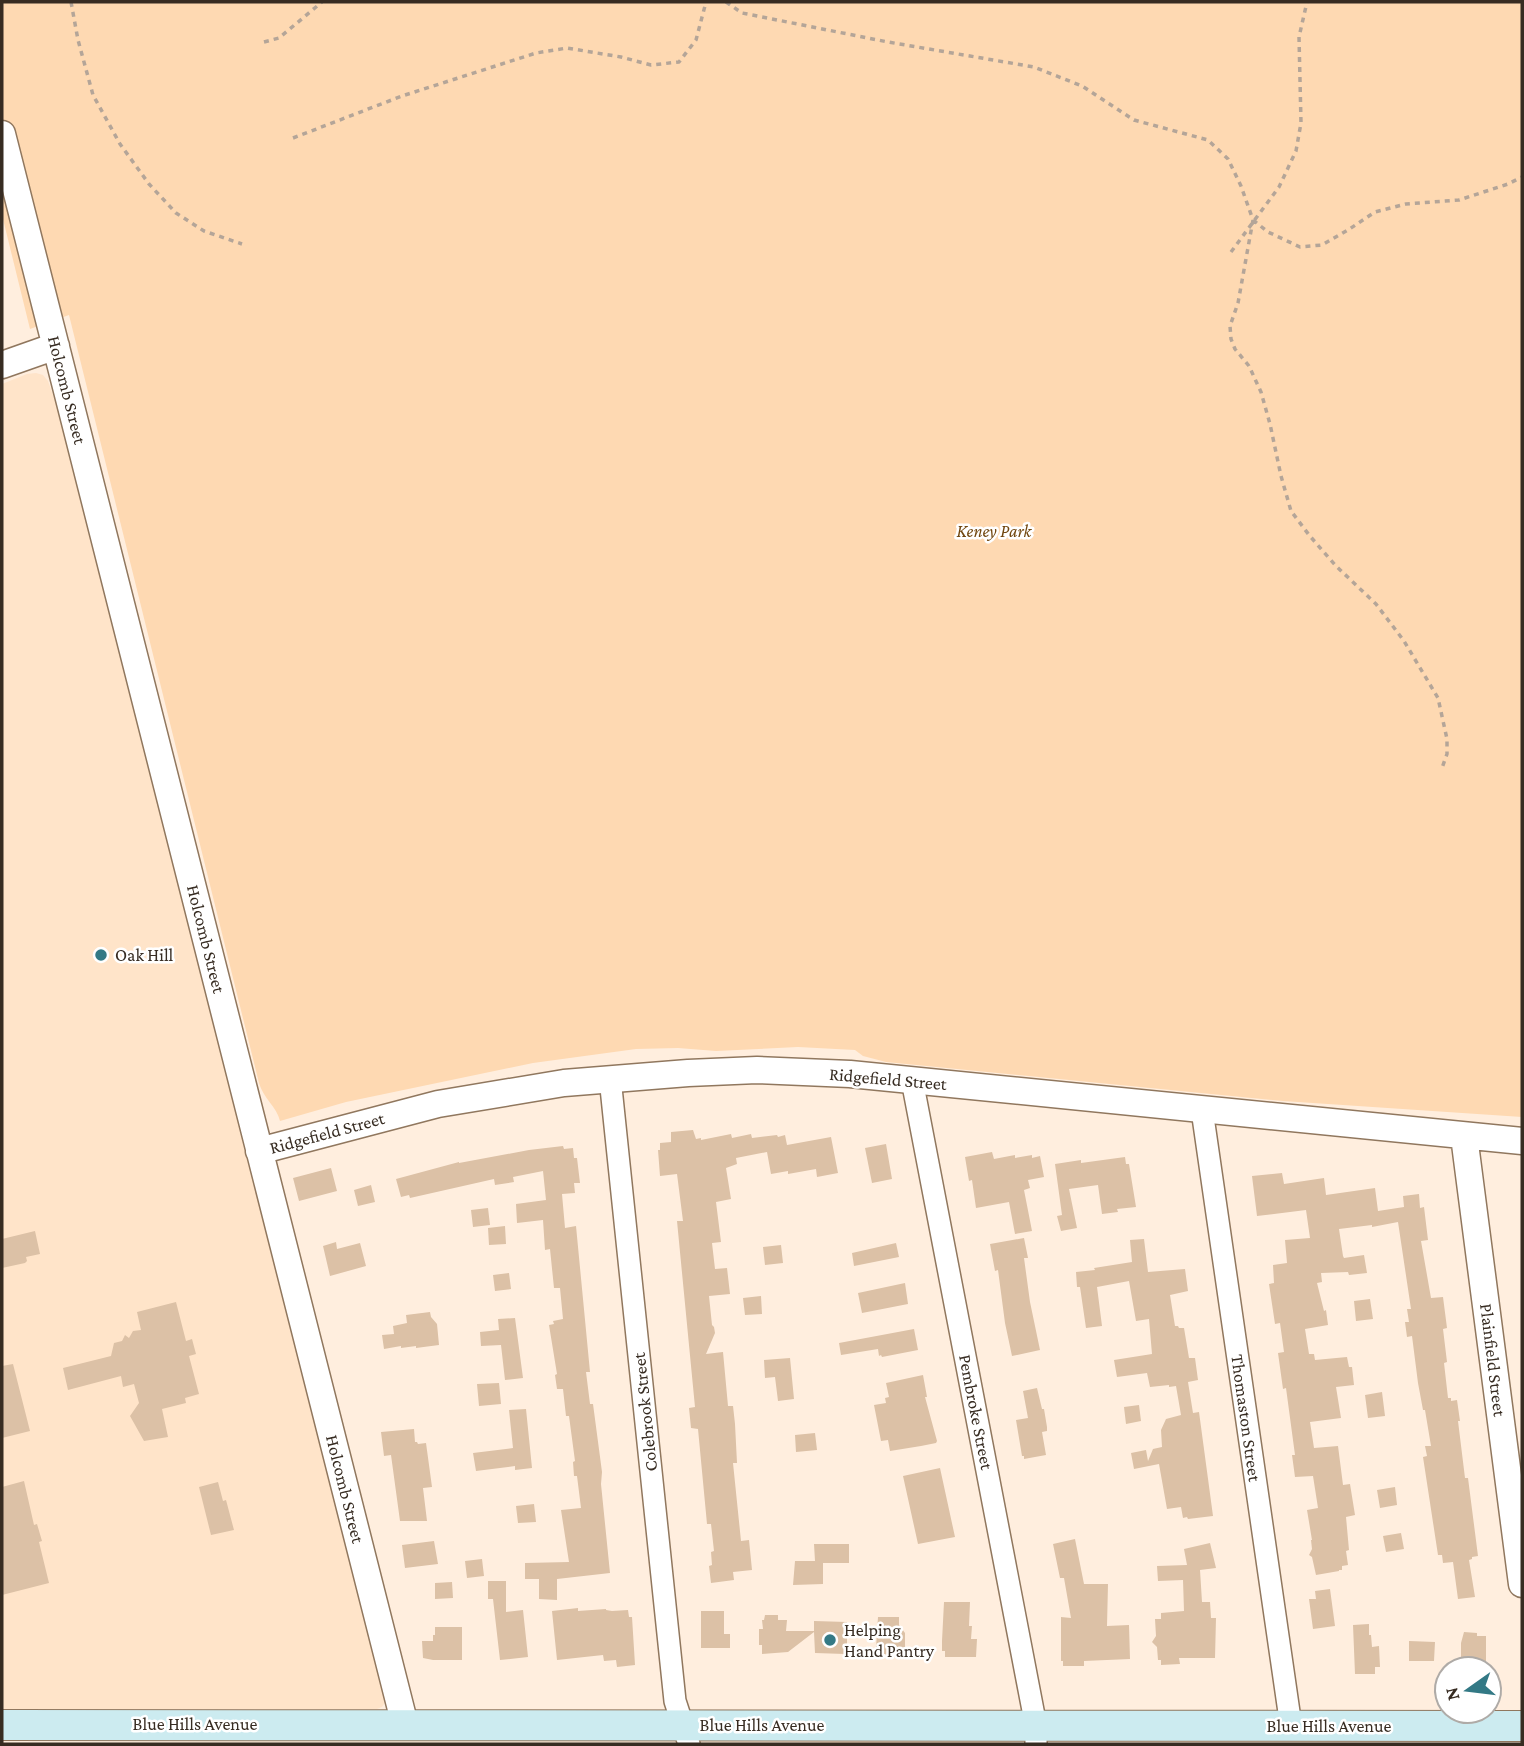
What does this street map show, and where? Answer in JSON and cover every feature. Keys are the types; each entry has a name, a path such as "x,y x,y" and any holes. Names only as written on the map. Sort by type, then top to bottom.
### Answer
{"main road":[{"name":"Blue Hills Avenue","path":"2,1724 139,1734 408,1735 1036,1735 1522,1726"}],"street":[{"name":"Holcomb Street","path":"2,134 408,1735"},
{"path":"2,365 56,345"},
{"name":"Ridgefield Street","path":"259,1151 439,1104 498,1093 610,1078 757,1070 850,1074 1522,1141"},
{"name":"Colebrook Street","path":"610,1078 675,1701 685,1735"},
{"name":"Pembroke Street","path":"912,1080 1036,1735"},
{"name":"Thomaston Street","path":"1202,1110 1308,1732"},
{"name":"Plainfield Street","path":"1464,1136 1513,1436 1522,1584"}],"path":[{"path":"71,2 93,95 120,144 149,184 176,213 204,231 242,244"},
{"path":"264,42 279,38 322,2"},
{"path":"293,138 402,96 536,53 567,48 651,65 679,62 696,40 706,2"},
{"path":"726,2 742,13 901,45 1034,67 1082,86 1134,121 1208,140 1228,159 1253,220 1238,303 1230,326 1231,339 1249,366 1261,392 1291,511 1336,566 1376,604 1404,640 1438,698 1447,739 1447,754 1442,768"},
{"path":"1231,252 1279,187 1296,151 1301,123 1299,37 1307,2"},
{"path":"1253,220 1268,232 1300,247 1322,245 1375,212 1406,204 1459,201 1522,177"}],"shaded area":[{"name":"Oak Hill","path":"36,373 43,375 48,381 72,449 386,1701 377,1709 2,1709 2,384"},
{"path":"1008,1742 1018,1744 820,1744"}],"green space":[{"name":"Keney Park","path":"2,2 1522,2 1522,1117 1283,1101 886,1062 863,1056 855,1050 798,1047 716,1051 636,1049 533,1063 346,1102 280,1121 259,1083 69,315 30,329 2,215"}],"building":[{"path":"693,1130 696,1139 701,1140 731,1134 732,1138 751,1134 752,1138 785,1135 787,1145 831,1137 838,1173 817,1177 816,1169 771,1174 767,1152 736,1158 737,1164 726,1168 731,1199 716,1202 721,1242 712,1243 715,1269 727,1268 730,1294 709,1296 715,1333 706,1354 723,1352 728,1406 733,1406 735,1424 737,1463 733,1463 741,1541 749,1540 752,1570 733,1572 734,1580 711,1583 709,1566 712,1565 711,1552 714,1551 711,1524 707,1524 698,1429 691,1428 689,1408 695,1407 677,1221 683,1221 677,1174 660,1176 658,1150 660,1143 671,1142 671,1132"},
{"path":"886,1144 892,1179 872,1183 865,1148"},
{"path":"563,1146 564,1149 573,1148 580,1183 574,1183 575,1193 562,1194 565,1228 576,1226 590,1372 586,1372 602,1472 610,1573 557,1579 557,1600 539,1599 539,1579 525,1579 525,1563 569,1562 561,1510 581,1508 577,1476 574,1476 575,1461 569,1416 566,1416 563,1389 557,1389 549,1325 554,1324 553,1321 563,1319 560,1288 554,1288 550,1249 545,1250 543,1220 517,1223 516,1204 546,1200 543,1171 513,1177 514,1182 495,1185 494,1179 410,1198 409,1195 401,1197 396,1179 459,1162"},
{"path":"992,1152 994,1159 1015,1155 1015,1158 1040,1156 1044,1177 1028,1180 1030,1188 1024,1190 1032,1231 1015,1234 1009,1202 976,1208 965,1157"},
{"path":"1125,1157 1126,1164 1129,1164 1136,1207 1102,1214 1098,1185 1069,1189 1077,1228 1061,1231 1057,1216 1062,1215 1055,1164"},
{"path":"331,1168 337,1191 299,1201 293,1178"},
{"path":"1282,1173 1284,1184 1324,1178 1326,1195 1375,1188 1378,1211 1404,1207 1403,1196 1419,1194 1420,1208 1424,1207 1428,1240 1421,1241 1431,1298 1443,1297 1447,1328 1443,1329 1448,1398 1451,1398 1451,1401 1457,1400 1465,1478 1468,1478 1478,1556 1469,1560 1475,1597 1458,1599 1453,1562 1443,1563 1442,1555 1438,1555 1423,1457 1427,1456 1425,1446 1431,1446 1412,1336 1407,1337 1405,1322 1409,1322 1407,1309 1411,1309 1398,1222 1339,1229 1344,1258 1364,1255 1367,1273 1321,1273 1322,1282 1317,1283 1328,1325 1305,1329 1309,1354 1314,1354 1315,1360 1347,1357 1349,1367 1352,1367 1354,1385 1336,1387 1341,1418 1310,1422 1314,1448 1338,1446 1343,1485 1350,1484 1355,1515 1346,1517 1348,1565 1342,1566 1339,1571 1316,1575 1312,1557 1309,1555 1312,1540 1307,1510 1318,1508 1313,1476 1295,1477 1292,1455 1295,1455 1286,1388 1283,1389 1278,1353 1284,1352 1280,1323 1275,1324 1269,1284 1274,1283 1273,1265 1287,1263 1285,1240 1310,1238 1306,1210 1257,1216 1252,1176"},
{"path":"371,1185 375,1202 358,1206 354,1190"},
{"path":"488,1208 490,1225 473,1227 471,1210"},
{"path":"505,1226 506,1244 489,1245 488,1228"},
{"path":"35,1231 40,1254 26,1257 25,1263 2,1268 2,1239"},
{"path":"1024,1238 1028,1258 1024,1258 1030,1302 1040,1350 1012,1356 998,1270 995,1271 990,1244"},
{"path":"1144,1239 1148,1272 1185,1269 1188,1291 1170,1295 1175,1326 1184,1328 1189,1358 1195,1358 1198,1380 1188,1382 1193,1413 1199,1412 1213,1516 1188,1519 1183,1518 1181,1507 1167,1509 1159,1464 1134,1469 1131,1453 1146,1450 1148,1461 1153,1449 1162,1447 1161,1430 1166,1419 1181,1415 1176,1386 1150,1387 1147,1373 1117,1377 1114,1360 1152,1354 1149,1319 1136,1321 1129,1281 1097,1287 1102,1326 1086,1328 1076,1272 1132,1262 1130,1240"},
{"path":"336,1242 337,1249 360,1243 366,1266 330,1276 323,1246"},
{"path":"896,1243 899,1257 854,1266 852,1253"},
{"path":"781,1245 783,1263 765,1265 763,1247"},
{"path":"509,1273 511,1289 495,1291 493,1275"},
{"path":"905,1283 908,1304 862,1313 858,1293"},
{"path":"761,1296 762,1314 745,1315 743,1298"},
{"path":"1370,1299 1373,1319 1356,1321 1354,1301"},
{"path":"176,1302 186,1341 192,1339 196,1354 189,1356 199,1394 185,1398 186,1403 162,1409 168,1437 144,1441 130,1416 139,1403 134,1384 123,1387 121,1376 68,1390 63,1368 111,1356 114,1343 122,1341 125,1335 129,1338 133,1331 141,1330 137,1312"},
{"path":"430,1312 437,1324 439,1345 384,1349 382,1335 394,1334 393,1326 407,1323 406,1315"},
{"path":"515,1318 523,1378 505,1380 501,1345 481,1346 480,1332 499,1330 498,1319"},
{"path":"914,1329 918,1350 882,1357 879,1356 878,1349 841,1355 839,1343"},
{"path":"790,1358 794,1399 778,1401 775,1377 765,1378 764,1360"},
{"path":"13,1364 30,1431 2,1438 2,1366"},
{"path":"923,1375 925,1397 937,1441 890,1451 888,1440 881,1441 874,1405 886,1403 885,1398 889,1397 886,1383"},
{"path":"499,1383 501,1404 479,1406 477,1384"},
{"path":"1037,1388 1047,1427 1047,1431 1042,1432 1046,1455 1024,1459 1016,1420 1028,1418 1023,1391"},
{"path":"1382,1392 1385,1416 1368,1418 1365,1395"},
{"path":"1139,1405 1141,1421 1126,1424 1124,1407"},
{"path":"526,1409 532,1468 515,1470 515,1466 476,1471 473,1453 513,1448 509,1410"},
{"path":"414,1429 415,1442 426,1443 432,1487 423,1488 427,1521 400,1521 391,1455 384,1456 381,1432"},
{"path":"815,1433 817,1450 796,1452 795,1435"},
{"path":"940,1468 955,1537 918,1544 903,1476"},
{"path":"24,1481 34,1525 37,1524 42,1541 39,1542 49,1583 2,1595 2,1487"},
{"path":"218,1482 234,1530 211,1535 199,1487"},
{"path":"1395,1487 1397,1505 1380,1508 1377,1490"},
{"path":"534,1504 536,1522 518,1523 516,1506"},
{"path":"1401,1533 1404,1549 1386,1552 1383,1536"},
{"path":"1075,1539 1084,1584 1108,1584 1107,1626 1129,1625 1130,1659 1084,1661 1084,1666 1063,1666 1061,1617 1071,1618 1064,1578 1060,1578 1053,1544"},
{"path":"434,1541 438,1564 405,1568 402,1545"},
{"path":"1210,1543 1216,1568 1200,1570 1202,1602 1210,1602 1211,1618 1216,1618 1215,1658 1179,1658 1180,1664 1161,1665 1157,1647 1152,1642 1156,1636 1155,1619 1161,1619 1161,1613 1184,1611 1183,1580 1158,1581 1157,1566 1187,1565 1184,1549"},
{"path":"814,1544 849,1544 849,1563 823,1563 823,1584 793,1585 795,1561 815,1561"},
{"path":"482,1559 484,1576 467,1578 465,1561"},
{"path":"488,1581 506,1581 506,1612 523,1610 528,1657 500,1660 493,1599 488,1599"},
{"path":"452,1582 453,1598 435,1599 435,1583"},
{"path":"1330,1589 1335,1626 1313,1629 1309,1599 1316,1599 1315,1591"},
{"path":"944,1602 970,1602 969,1626 972,1626 971,1639 977,1639 976,1657 945,1657 945,1651 942,1651"},
{"path":"578,1608 578,1611 628,1610 629,1617 632,1617 635,1665 617,1667 616,1660 604,1661 603,1655 557,1660 552,1611"},
{"path":"701,1611 724,1611 724,1634 730,1634 730,1648 701,1648"},
{"path":"765,1615 778,1615 778,1620 787,1620 786,1631 814,1631 814,1621 847,1622 845,1654 815,1653 814,1632 788,1652 762,1654 759,1629 763,1629 762,1620"},
{"path":"878,1617 899,1617 899,1625 905,1633 905,1655 878,1654"},
{"path":"1369,1624 1372,1647 1379,1646 1380,1667 1375,1667 1375,1674 1355,1674 1353,1625"},
{"path":"435,1627 462,1627 462,1660 423,1658 422,1641 433,1641"},
{"path":"1464,1632 1486,1636 1486,1655 1461,1655"},
{"path":"1409,1641 1435,1642 1433,1661 1409,1661"}],"place":[{"name":"Oak Hill","path":"101,955"},
{"name":"Helping Hand Pantry","path":"830,1640"}]}
